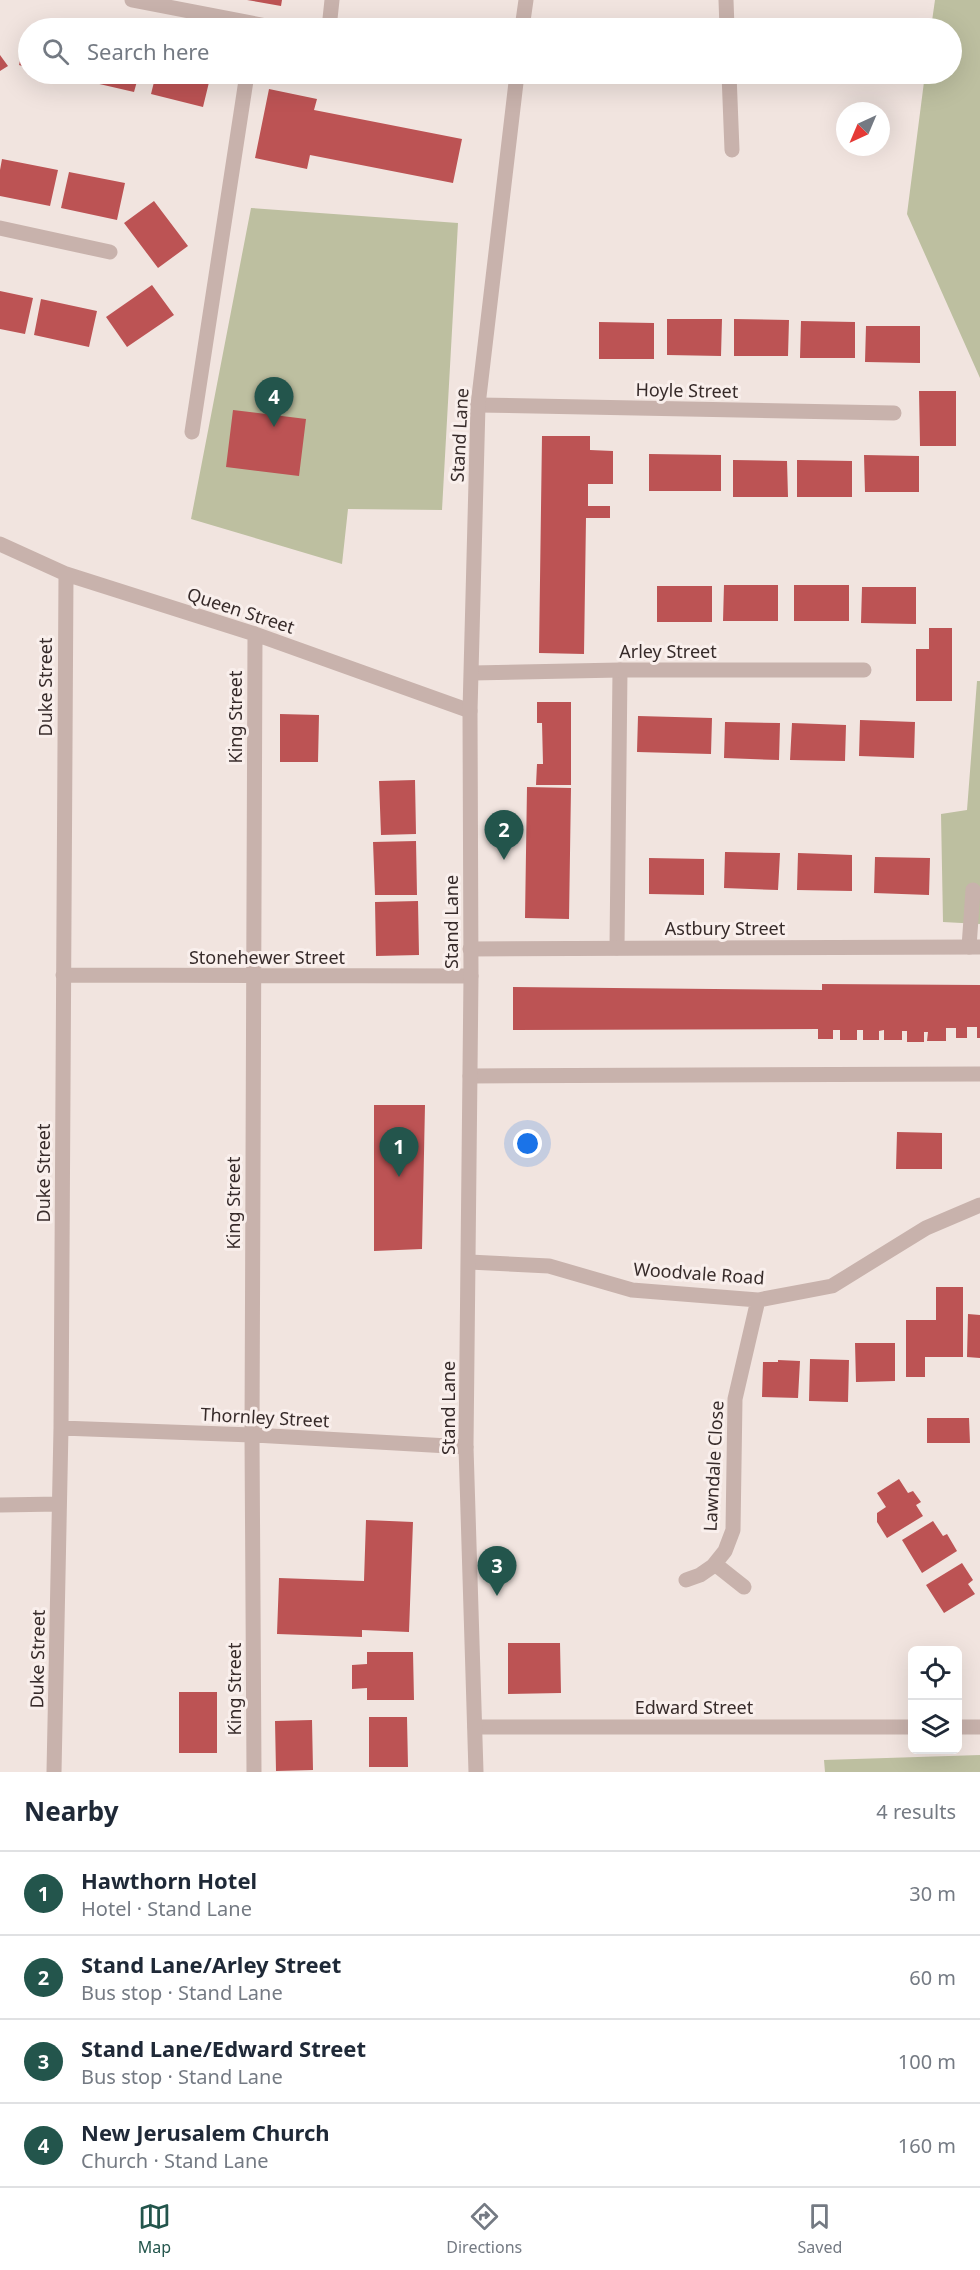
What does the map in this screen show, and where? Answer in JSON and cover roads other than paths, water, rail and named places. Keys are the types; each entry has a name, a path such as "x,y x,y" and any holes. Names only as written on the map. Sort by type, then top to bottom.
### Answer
{"street":[{"path":"132,0 186,5 228,18"},
{"path":"330,18 332,0"},
{"path":"523,18 526,0"},
{"path":"726,0 727,18"},
{"path":"192,432 245,84"},
{"name":"Stand Lane","path":"476,1772 466,1447 471,976 470,711 478,405 512,84"},
{"path":"729,84 732,150"},
{"path":"0,228 110,252"},
{"name":"Hoyle Street","path":"478,405 894,413"},
{"name":"Queen Street","path":"0,544 66,574 255,634 470,711"},
{"name":"Duke Street","path":"54,1772 61,1428 66,574"},
{"name":"King Street","path":"254,1772 252,1435 255,634"},
{"path":"617,948 620,670"},
{"name":"Arley Street","path":"472,673 620,670 864,670"},
{"path":"973,890 974,947"},
{"name":"Astbury Street","path":"470,948 974,947"},
{"name":"Stonehewer Street","path":"63,975 471,976"},
{"path":"470,1076 980,1074"},
{"name":"Woodvale Road","path":"469,1262 549,1266 632,1290 758,1300 832,1287 926,1228 980,1205"},
{"name":"Lawndale Close","path":"715,1564 725,1551 733,1530 735,1399 758,1300"},
{"name":"Thornley Street","path":"61,1428 252,1435 466,1447"},
{"path":"0,1505 59,1504"},
{"path":"686,1580 700,1575 715,1564 744,1587"},
{"name":"Edward Street","path":"475,1727 908,1727"},
{"path":"962,1727 980,1727"}],"place":[{"name":"New Jerusalem Church","path":"274,427"},
{"name":"Stand Lane/Arley Street","path":"504,860"},
{"name":"Hawthorn Hotel","path":"399,1177"},
{"name":"Stand Lane/Edward Street","path":"497,1596"}]}
